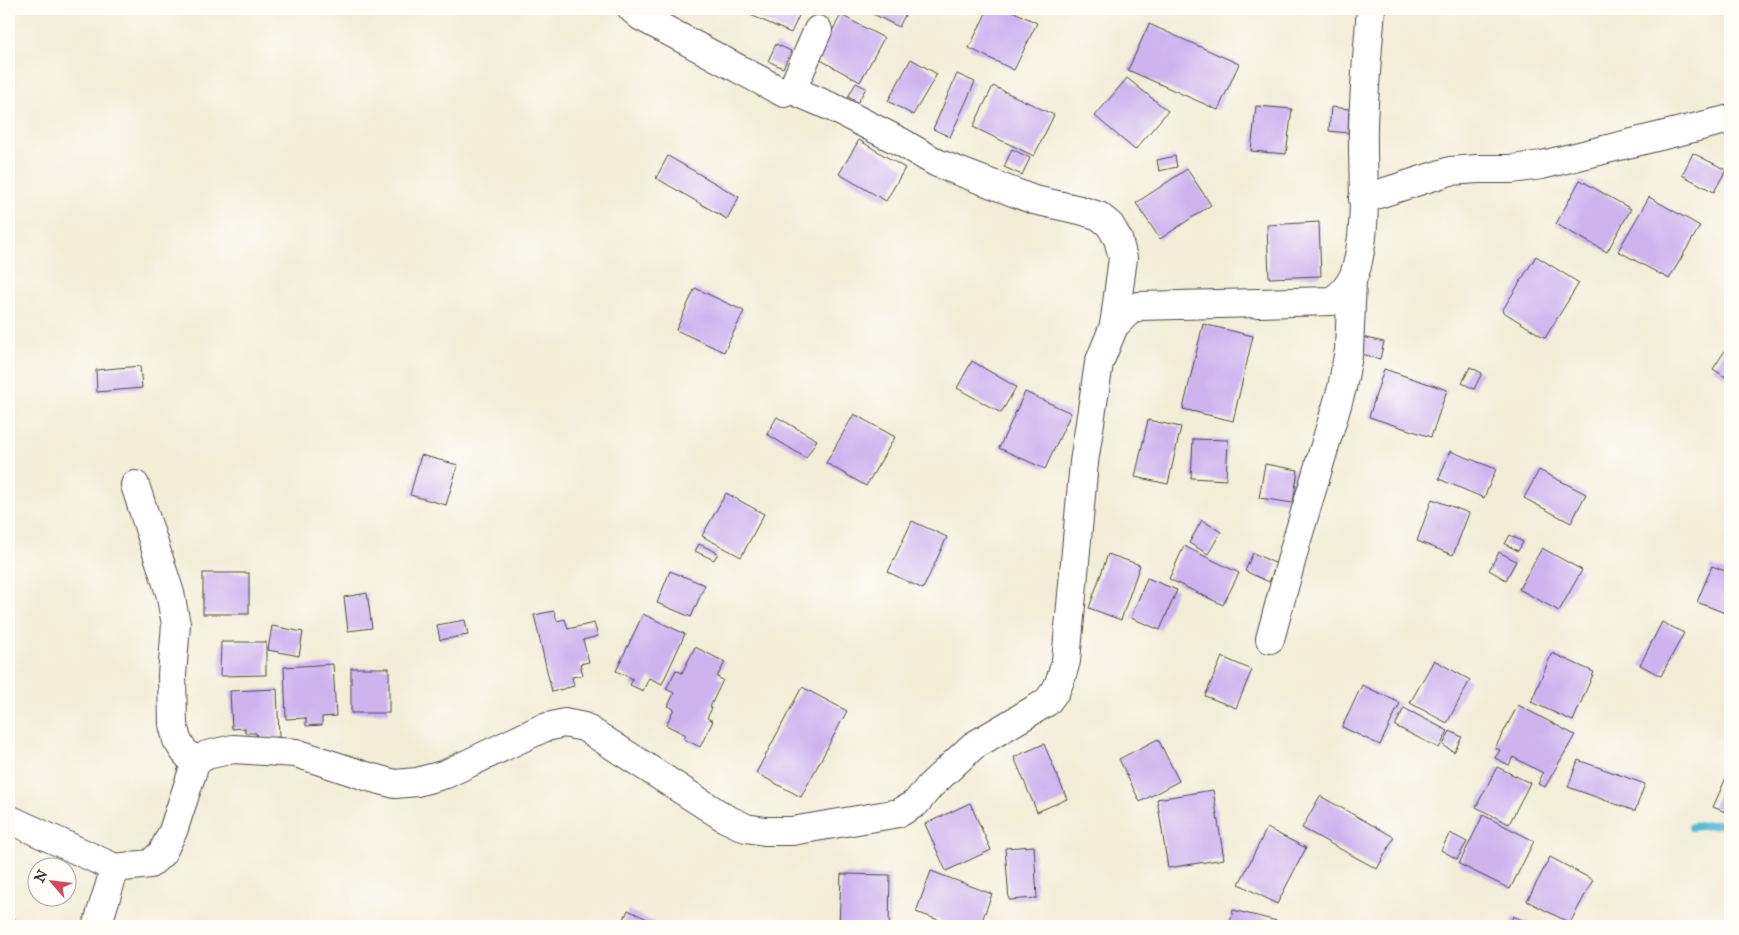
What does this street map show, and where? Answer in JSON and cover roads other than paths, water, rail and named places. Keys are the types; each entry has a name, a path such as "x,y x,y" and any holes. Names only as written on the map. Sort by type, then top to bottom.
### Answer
{"street":[{"path":"9,819 114,868 150,864 162,853 173,831 195,764 200,758 207,755 233,749 296,753 395,784 417,782 446,774 543,728 564,723 584,727 725,818 746,828 766,831 792,831 899,813 916,803 930,786 974,746 1047,702 1056,690 1066,660 1084,462 1097,373 1114,326 1123,258 1118,239 1110,225 1099,216 1034,200 937,163 834,108 792,90 784,93 640,16 632,9"},
{"path":"1270,639 1342,388 1349,350 1352,281 1358,261 1364,222 1363,126 1371,9"},
{"path":"792,90 818,30"},
{"path":"1363,199 1450,171 1512,169 1542,165 1730,119"},
{"path":"1114,326 1128,312 1139,306 1332,301 1343,293 1352,281"},
{"path":"135,485 170,592 176,624 172,675 174,724 177,740 195,764"},
{"path":"97,926 114,868"}],"waterway":[{"path":"1692,827 1730,823"}]}
